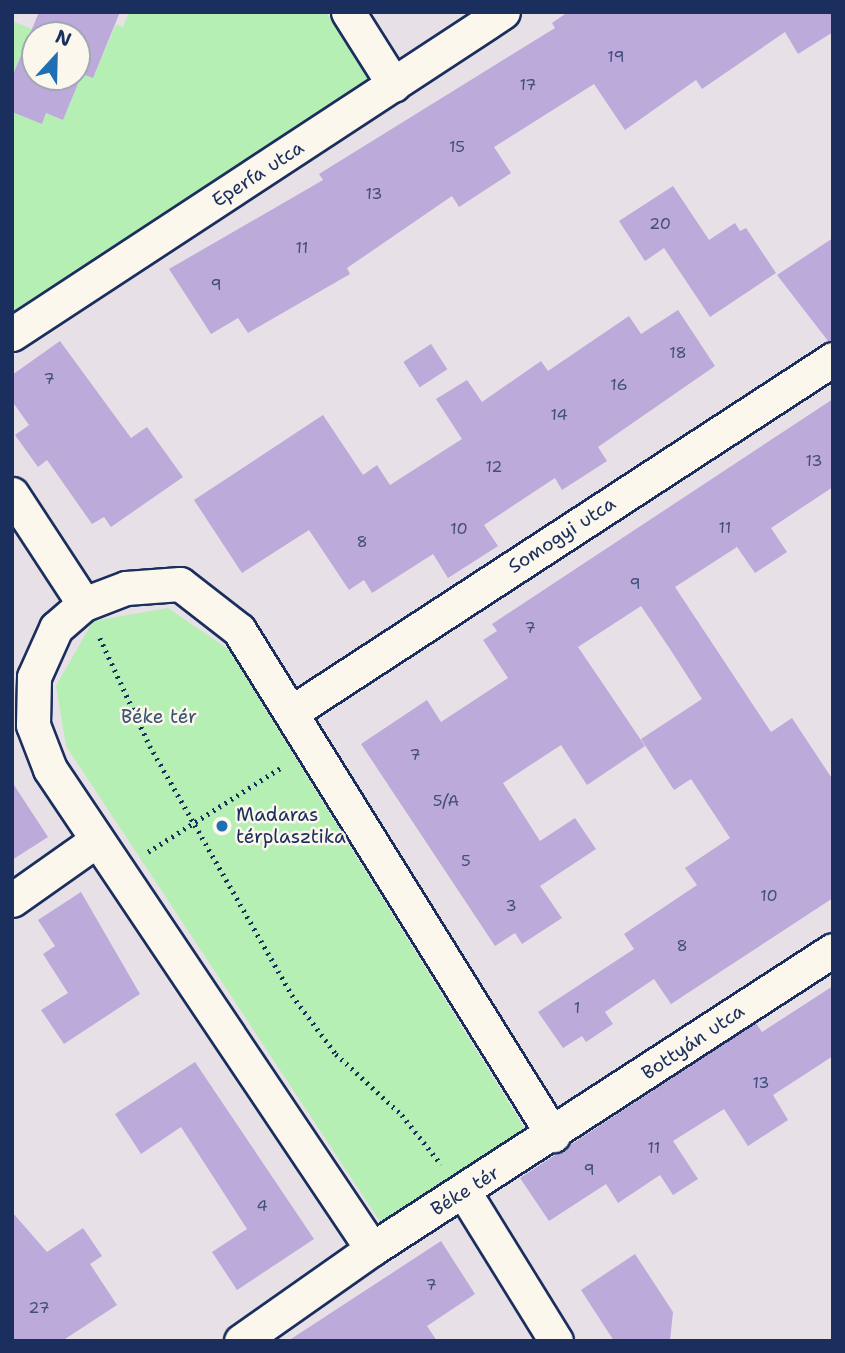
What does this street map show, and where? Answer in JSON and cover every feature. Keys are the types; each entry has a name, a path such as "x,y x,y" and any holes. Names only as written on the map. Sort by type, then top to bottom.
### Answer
{"street":[{"path":"348,12 394,85"},
{"name":"Eperfa utca","path":"12,334 503,12"},
{"name":"Somogyi utca","path":"292,712 833,359"},
{"path":"12,494 84,604"},
{"path":"241,1341 372,1249 50,769 33,725 34,677 56,628 84,604 126,588 180,584 239,630 554,1135"},
{"path":"12,900 96,840"},
{"name":"Bottyán utca","path":"554,1135 833,950"},
{"name":"Béke tér","path":"372,1249 554,1135"},
{"path":"464,1192 556,1341"}],"path":[{"path":"84,604 150,746 300,1005 336,1054 402,1115 464,1192"},
{"path":"118,872 313,748"}],"green space":[{"path":"129,12 326,12 356,59 362,56 372,81 12,316 12,99 17,114 42,124 46,113 63,120 75,91 91,91 91,77 93,78 116,24 123,27"},
{"path":"12,21 21,25 21,55 12,77"},
{"name":"Béke tér","path":"168,608 228,649 525,1129 381,1223 66,746 56,686 93,621"}],"building":[{"path":"39,12 120,12 93,78 91,21 35,21"},
{"path":"568,12 833,12 833,32 798,54 785,32 702,89 696,80 625,130 594,84 494,147 511,173 459,207 452,196 347,268 350,274 248,333 238,318 211,334 169,269 323,180 319,174 555,28 552,23"},
{"path":"21,55 21,91 75,91 63,120 46,113 42,124 12,112 12,77"},
{"path":"673,186 709,240 735,223 740,231 746,228 776,273 710,317 664,248 645,261 619,221"},
{"path":"833,238 833,340 828,341 777,275"},
{"path":"678,310 715,366 598,447 607,461 562,490 555,478 484,525 498,546 448,578 433,554 372,593 364,580 349,590 309,530 242,573 194,500 323,415 363,475 377,465 390,485 462,439 436,399 467,380 482,402 541,361 548,371 629,316 641,334"},
{"path":"60,341 131,438 147,427 183,477 111,527 104,517 92,524 47,460 38,467 15,435 29,425 12,401 12,375"},
{"path":"431,344 447,369 420,387 403,362"},
{"path":"833,399 833,487 771,528 787,552 755,573 737,547 675,587 771,732 792,718 833,780 833,898 671,1004 654,979 605,1012 613,1024 586,1042 582,1036 563,1048 538,1012 634,949 624,934 697,885 685,868 730,838 691,779 674,790 641,739 702,699 670,649 641,606 578,647 645,746 587,785 561,745 503,783 540,841 575,818 596,849 540,886 562,918 522,944 515,933 495,946 361,744 427,700 441,722 508,678 483,640 497,631 492,624"},
{"path":"12,782 48,837 12,860"},
{"path":"81,892 140,994 64,1044 41,1010 68,993 43,954 55,946 38,920"},
{"path":"833,986 833,1056 773,1095 788,1120 748,1146 724,1109 673,1141 698,1179 673,1195 660,1175 618,1203 606,1184 549,1221 520,1178 756,1023 762,1032"},
{"path":"195,1062 314,1239 237,1290 212,1252 247,1229 181,1127 141,1154 115,1114"},
{"path":"12,1212 47,1252 83,1228 102,1256 90,1264 117,1305 62,1341 12,1341"},
{"path":"441,1241 475,1294 427,1326 437,1341 288,1341"},
{"path":"635,1254 673,1312 670,1341 614,1341 581,1290"}],"place":[{"name":"Madaras térplasztika","path":"222,826"}]}
